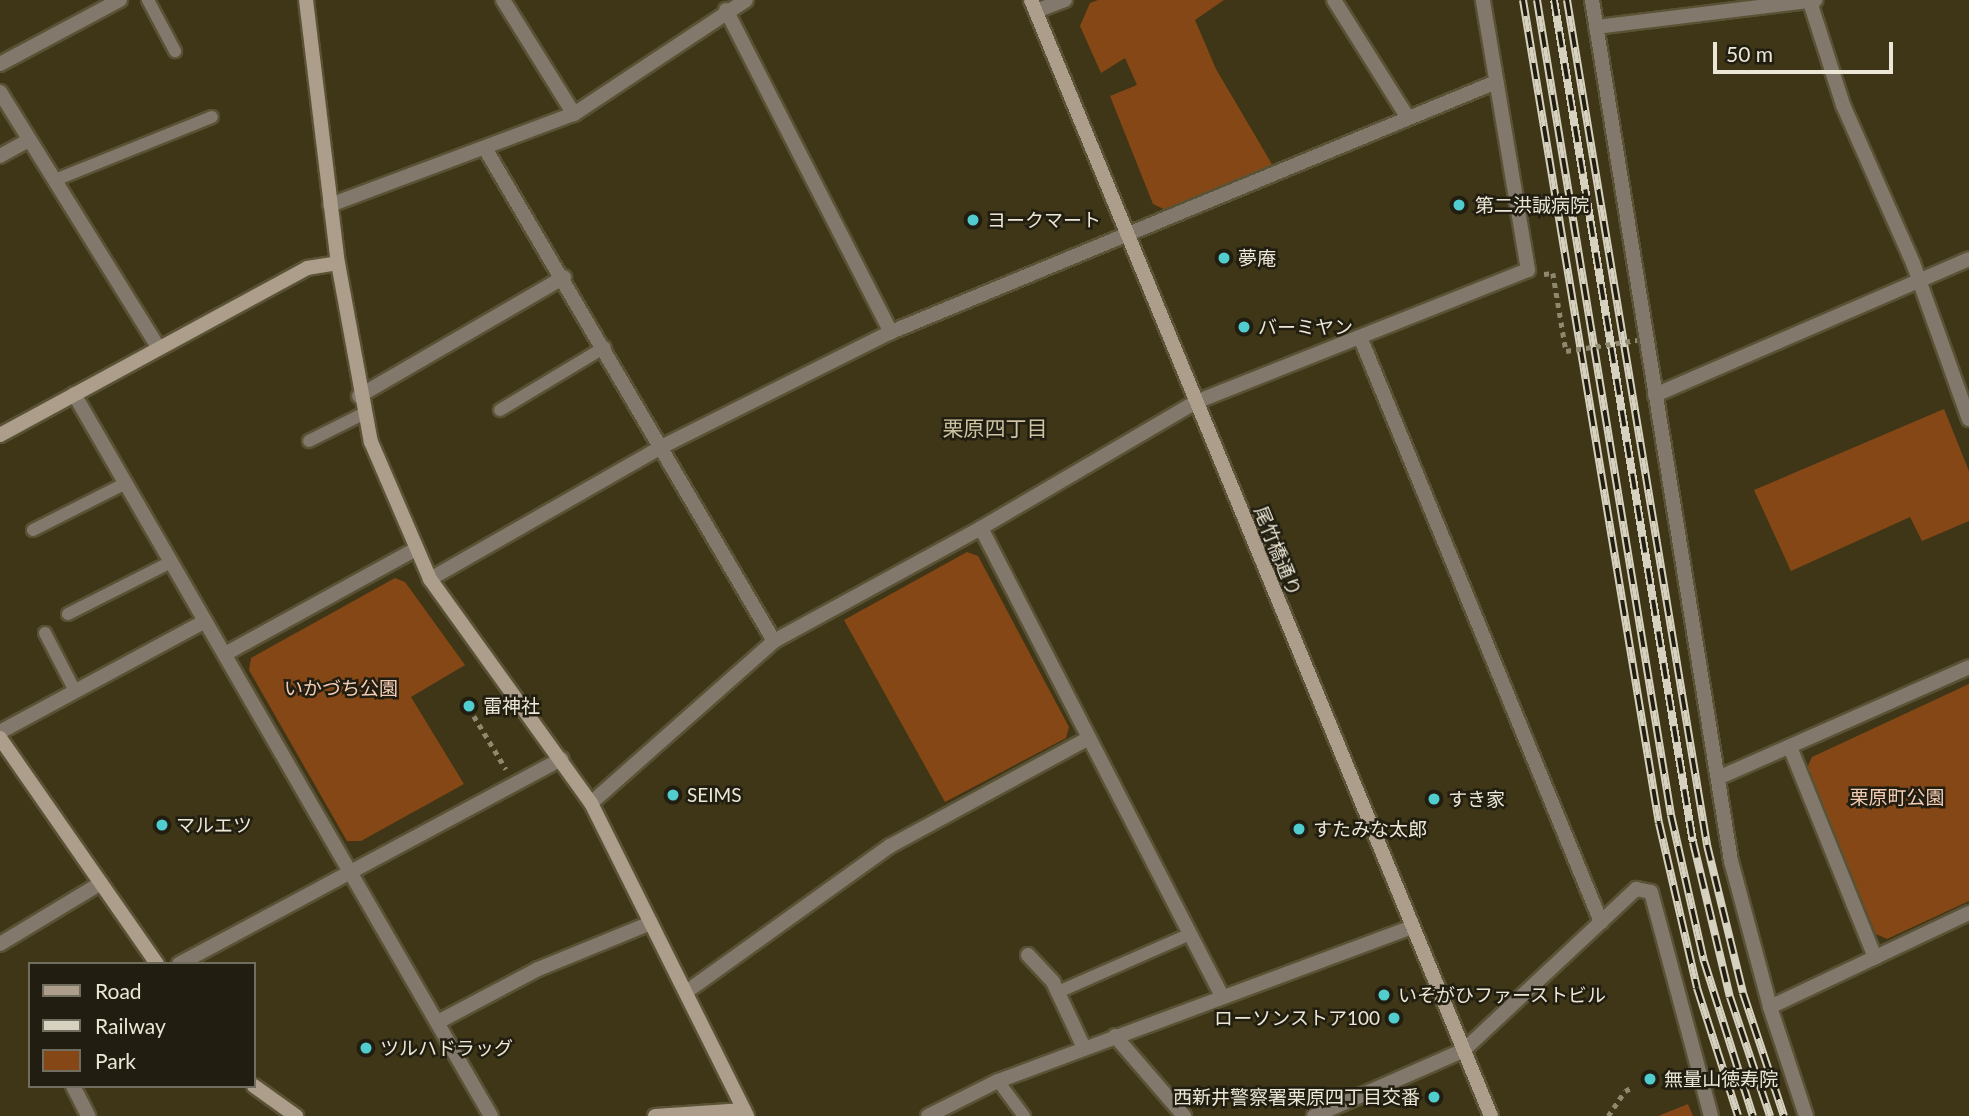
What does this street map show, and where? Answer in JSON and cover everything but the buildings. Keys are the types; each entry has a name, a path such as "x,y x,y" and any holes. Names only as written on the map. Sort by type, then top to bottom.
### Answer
{"street":[{"path":"0,64 120,0"},
{"path":"306,0 330,205 359,396 363,414 416,550 430,579 591,803 746,1113 655,1116"},
{"path":"503,0 574,114"},
{"path":"330,205 486,150 574,114 726,10 746,0"},
{"path":"1034,6 1065,0"},
{"path":"1334,0 1408,118"},
{"path":"591,803 774,640 981,528 1196,402 1528,270 1483,0"},
{"path":"1592,0 1720,777 1731,861 1770,1007 1807,1116"},
{"path":"1596,27 1740,6 1812,1 1868,170 1919,281 1969,419"},
{"name":"尾竹橋通り","path":"1034,6 1491,1116"},
{"path":"726,10 891,332"},
{"path":"430,579 663,446 891,332 1496,82"},
{"path":"0,92 158,347"},
{"path":"0,156 29,140"},
{"path":"486,150 564,276 774,640"},
{"path":"1655,395 1969,259"},
{"path":"0,435 307,268 338,263"},
{"path":"359,396 564,276"},
{"path":"1360,337 1601,922"},
{"path":"74,394 124,485 225,654 491,1116"},
{"path":"981,528 1222,996"},
{"path":"225,654 416,550"},
{"path":"0,732 74,689 205,621"},
{"path":"1720,777 1969,667"},
{"path":"0,737 156,962"},
{"path":"686,992 890,846 1089,738"},
{"path":"1790,747 1875,957"},
{"path":"183,962 561,759"},
{"path":"0,944 101,883"},
{"path":"1314,1116 1350,1109 1464,1050 1636,889 1651,892 1712,1116"},
{"path":"1770,1007 1969,914"},
{"path":"438,1022 538,969 651,923"},
{"path":"928,1116 998,1081 1412,928"},
{"path":"1028,955 1058,992 1084,1048"},
{"path":"1115,1036 1184,1116"},
{"path":"256,1087 296,1116"},
{"path":"74,1088 88,1116"}],"lane":[{"path":"148,0 175,51"},
{"path":"55,180 212,117"},
{"path":"500,410 605,347"},
{"path":"309,441 363,414"},
{"path":"33,530 124,485"},
{"path":"68,614 171,562"},
{"path":"45,633 74,689"},
{"path":"1058,992 1190,934"},
{"path":"998,1081 1024,1116"}],"path":[{"path":"1556,296 1566,351 1637,340"},
{"path":"474,716 510,776"},
{"path":"1608,1116 1625,1091 1633,1087"}],"green space":[{"path":"1098,0 1224,0 1195,20 1216,69 1273,166 1172,213 1153,204 1110,96 1137,85 1125,58 1101,73 1080,26 1090,3"},
{"path":"1944,409 1969,471 1969,521 1922,541 1910,517 1791,571 1754,490"},
{"path":"967,552 978,556 1069,727 1066,738 945,802 844,620"},
{"name":"いかづち公園","path":"395,578 405,582 465,665 411,697 464,784 361,841 347,841 249,670 251,658"},
{"name":"栗原町公園","path":"1969,684 1969,901 1887,939 1876,934 1807,768 1812,757"},
{"path":"1688,1104 1693,1116 1658,1116"}],"railway":[{"path":"1523,0 1659,823 1697,988 1738,1116"},
{"path":"1537,0 1671,815 1704,961 1753,1116"},
{"path":"1554,0 1693,842 1730,997 1770,1116"},
{"path":"1567,0 1707,845 1743,993 1784,1116"}],"place":[{"name":"第二洪誠病院","path":"1459,205"},
{"name":"ヨークマート","path":"973,220"},
{"name":"夢庵","path":"1224,258"},
{"name":"バーミヤン","path":"1244,327"},
{"name":"雷神社","path":"469,706"},
{"name":"SEIMS","path":"673,795"},
{"name":"すき家","path":"1434,799"},
{"name":"マルエツ","path":"162,825"},
{"name":"すたみな太郎","path":"1299,829"},
{"name":"いそがひファーストビル","path":"1384,995"},
{"name":"ローソンストア100","path":"1394,1018"},
{"name":"ツルハドラッグ","path":"366,1048"},
{"name":"無量山徳寿院","path":"1650,1079"},
{"name":"西新井警察署栗原四丁目交番","path":"1434,1097"}],"district":[{"name":"栗原四丁目","path":"995,428"}]}
